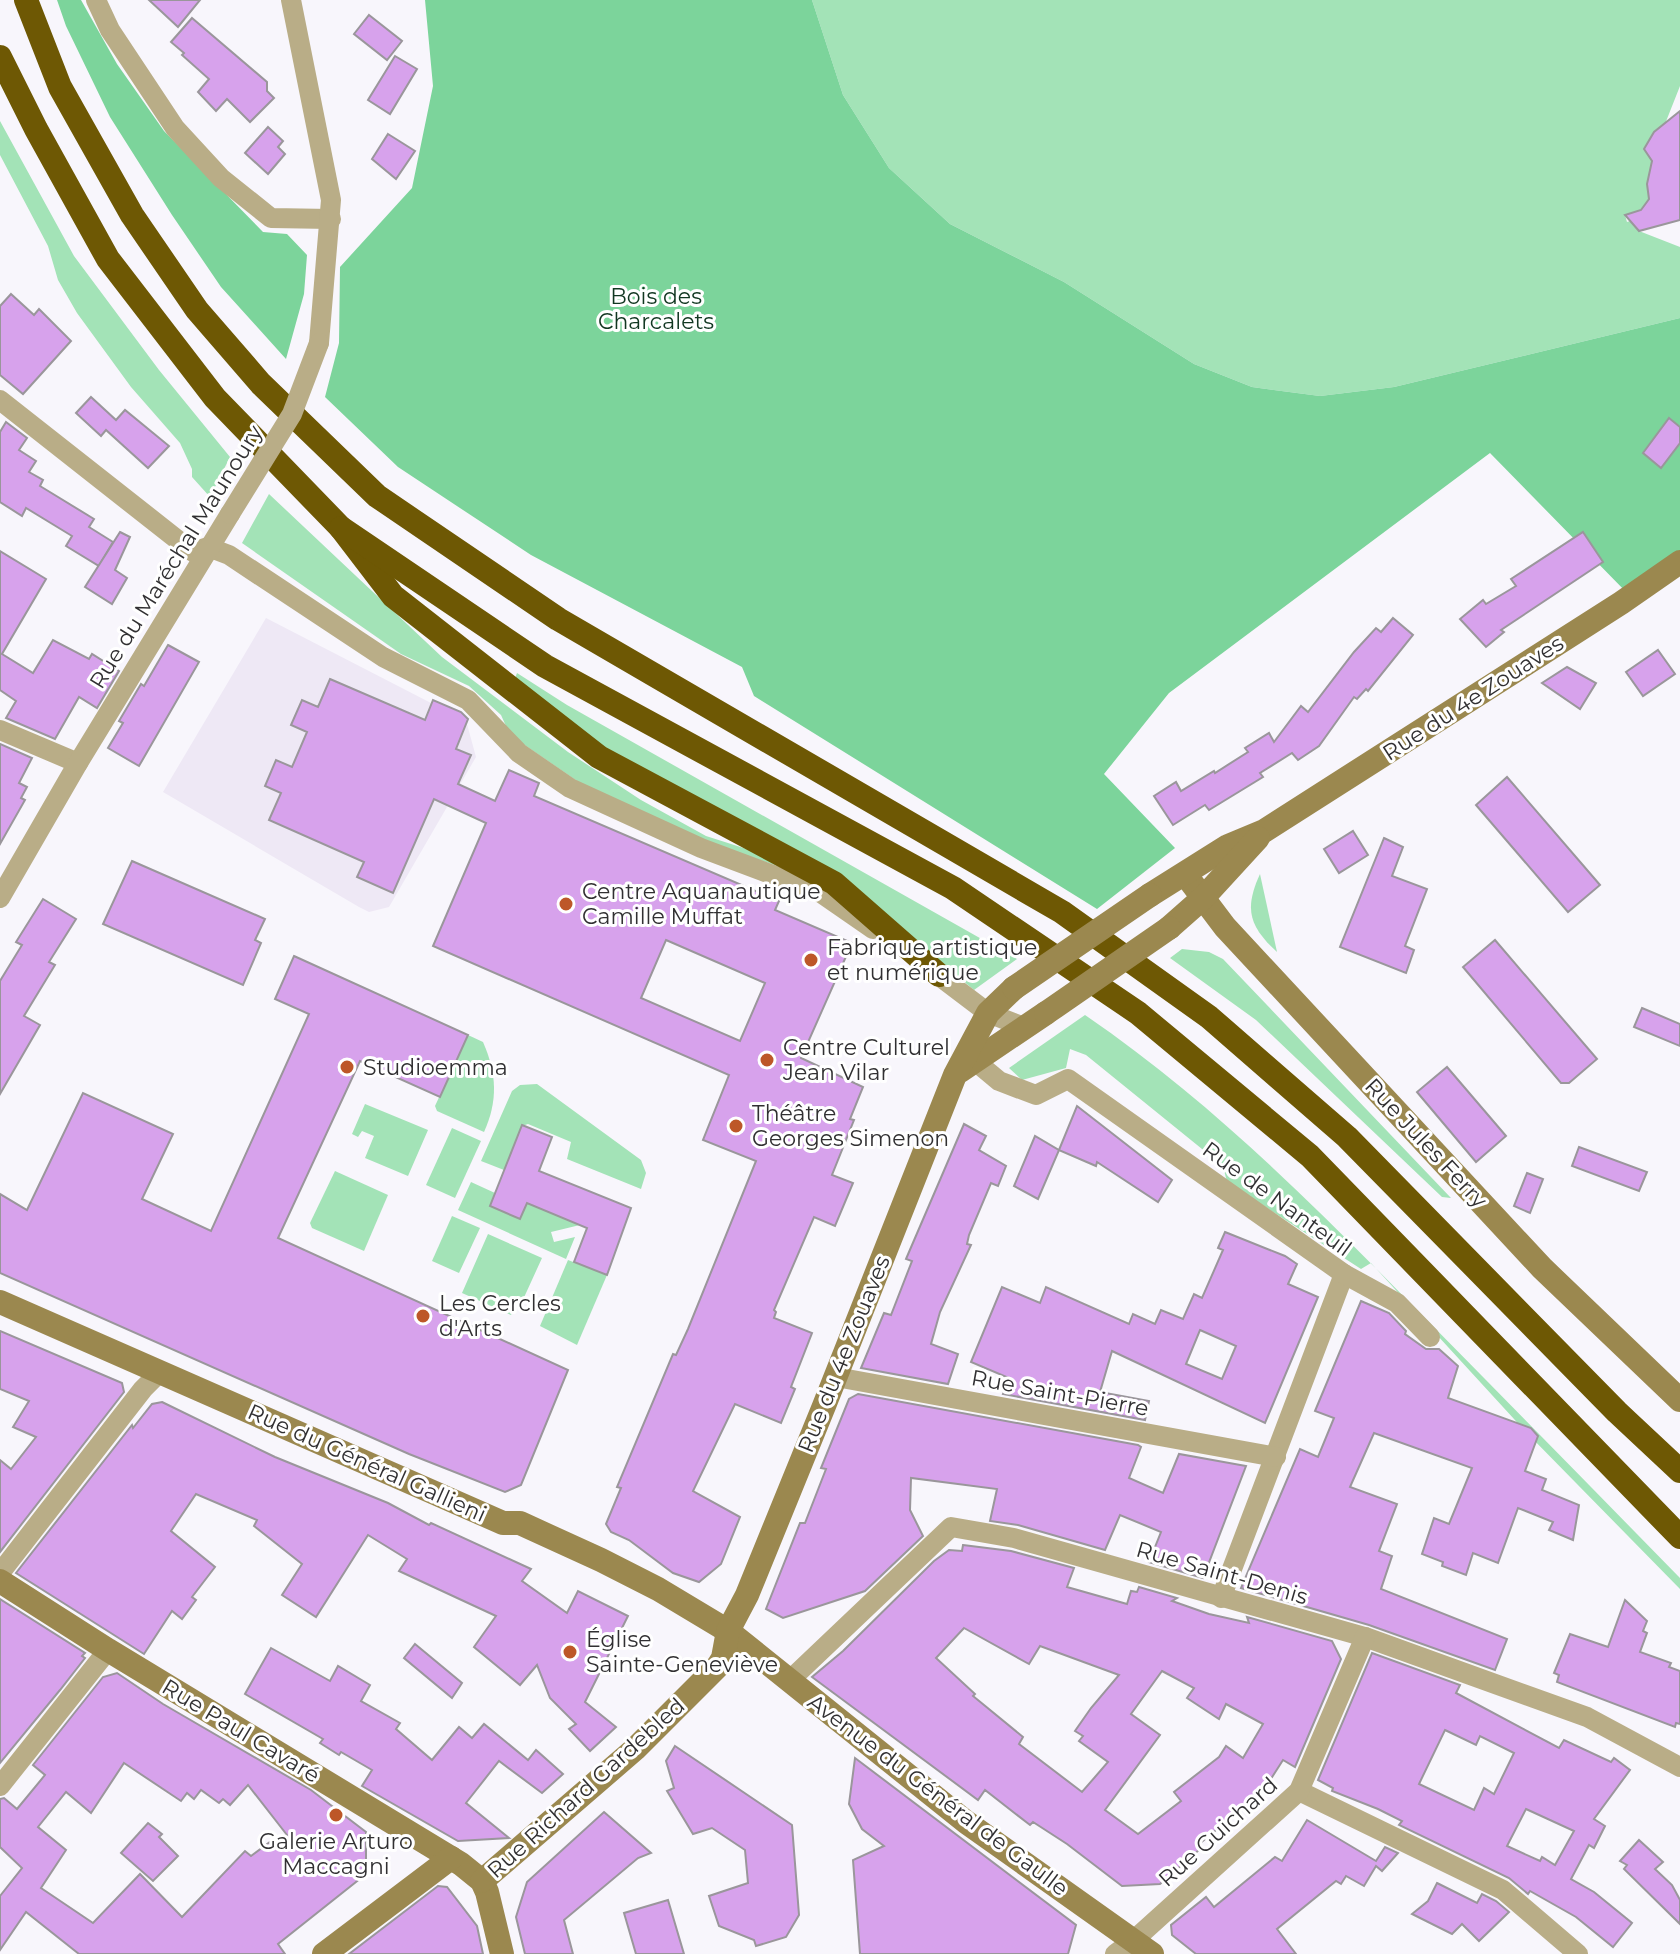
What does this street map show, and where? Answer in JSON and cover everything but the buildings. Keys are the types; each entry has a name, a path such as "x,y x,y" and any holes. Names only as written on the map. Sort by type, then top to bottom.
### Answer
{"highway":[{"path":"26,0 60,87 132,215 197,310 261,384 377,496 558,619 1062,912 1209,1017 1347,1137 1617,1412 1680,1471"},
{"path":"0,57 108,259 215,398 341,528 393,596 599,757 834,883 939,975"},
{"path":"341,528 545,666 953,888 1138,1013 1310,1156 1680,1537"}],"main road":[{"name":"Rue du 4e Zouaves","path":"728,1631 747,1595 988,1013 1014,988 1150,895 1228,846 1264,831 1680,562"},
{"name":"Rue du 4e Zouaves","path":"965,1068 1169,928 1203,898 1264,831"},
{"name":"Rue Jules Ferry","path":"1185,874 1225,927 1542,1268 1680,1400"},
{"name":"Rue du Général Gallieni","path":"0,1302 503,1523 520,1523 572,1546 658,1589 728,1631"},
{"name":"Rue Paul Cavaré","path":"0,1581 451,1858 482,1881"},
{"name":"Avenue du Général de Gaulle","path":"728,1631 742,1646 966,1822 1134,1949"},
{"name":"Rue Richard Gardebled","path":"502,1954 492,1906 482,1881 635,1749 685,1700 723,1658 728,1631"},
{"path":"324,1954 451,1858"}],"street":[{"path":"96,0 110,30 175,128 221,178 271,218 331,219"},
{"name":"Rue du Maréchal Maunoury","path":"0,898 208,547 292,414 319,343 331,200 291,0"},
{"path":"0,400 193,552 208,547 229,555 383,657 468,700 519,753 570,788 701,848 821,893 988,1013 1024,1027"},
{"path":"0,730 78,763"},
{"name":"Rue de Nanteuil","path":"965,1068 1036,1095 1068,1079 1344,1274 1221,1598"},
{"path":"1344,1274 1397,1303 1430,1337"},
{"path":"0,1573 143,1389 160,1372"},
{"name":"Rue Saint-Pierre","path":"836,1377 1276,1457"},
{"name":"Rue Saint-Denis","path":"789,1681 951,1527 1014,1538 1365,1637 1587,1717 1680,1767"},
{"name":"Rue Guichard","path":"1134,1949 1299,1791 1365,1637"},
{"path":"0,1786 108,1650"},
{"path":"1299,1791 1503,1890 1578,1954"}],"shaded area":[{"path":"266,618 431,703 433,700 463,713 469,719 467,724 476,757 389,907 369,912 359,907 163,792"}],"green space":[{"path":"57,0 81,0 117,64 164,131 263,232 287,234 307,255 304,294 286,359 221,287 172,215 110,117 66,26"},
{"name":"Bois des Charcalets","path":"425,0 812,0 843,95 889,168 950,224 1064,282 1194,364 1252,387 1320,396 1394,387 1680,318 1680,562 1631,597 1490,453 1169,693 1104,774 1175,848 1097,909 754,696 742,667 531,555 398,467 325,397 339,343 340,267 412,188 433,86"},
{"path":"812,0 1680,0 1680,86 1665,124 1654,132 1644,149 1652,161 1647,184 1649,199 1641,210 1625,215 1627,222 1630,221 1639,231 1680,247 1680,318 1394,387 1320,396 1252,387 1194,364 1064,282 950,224 889,168 843,95"},
{"path":"0,121 74,256 159,370 230,457 210,497 192,477 192,469 180,443 131,387 77,313 58,280 48,246 0,155"},
{"path":"269,494 442,657 568,752 641,800 706,836 772,857 815,879 701,840 580,783 510,735 501,715 469,686 401,654 242,543"},
{"path":"517,673 567,705 1017,959 974,990 906,934 601,746 514,681"},
{"path":"1260,874 1277,952 1260,934 1252,916 1252,897"},
{"path":"1182,949 1209,952 1223,959 1451,1198 1442,1197 1256,1020 1170,958"},
{"path":"1085,1015 1174,1081 1216,1117 1371,1263 1361,1269 1227,1182 1223,1166 1086,1055 1070,1049 1066,1068 1022,1080 1009,1068"},
{"path":"468,1035 483,1042 493,1076 494,1098 484,1132 437,1111 435,1106"},
{"path":"537,1084 641,1160 646,1173 641,1189 567,1159 571,1142 528,1124 522,1126 504,1170 481,1161 512,1091 520,1085"},
{"path":"365,1104 428,1130 408,1176 365,1158 374,1136 362,1131 358,1137 352,1134"},
{"path":"452,1128 481,1141 455,1198 426,1185"},
{"path":"335,1171 388,1195 364,1251 312,1228 310,1223"},
{"path":"471,1182 495,1193 520,1218 527,1203 580,1225 551,1232 554,1242 575,1237 566,1259 458,1210"},
{"path":"452,1216 480,1228 459,1273 432,1261"},
{"path":"488,1234 542,1258 521,1304 516,1302 511,1315 462,1293"},
{"path":"568,1260 607,1275 577,1345 540,1326"},
{"path":"1376,1268 1680,1578 1680,1589 1525,1431"}],"place":[{"name":"Centre Aquanautique Camille Muffat","path":"566,904"},
{"name":"Fabrique artistique et numérique","path":"811,960"},
{"name":"Centre Culturel Jean Vilar","path":"767,1060"},
{"name":"Studioemma","path":"347,1067"},
{"name":"Théâtre Georges Simenon","path":"736,1126"},
{"name":"Les Cercles d'Arts","path":"423,1316"},
{"name":"Église Sainte-Geneviève","path":"570,1652"},
{"name":"Galerie Arturo Maccagni","path":"336,1815"}]}
